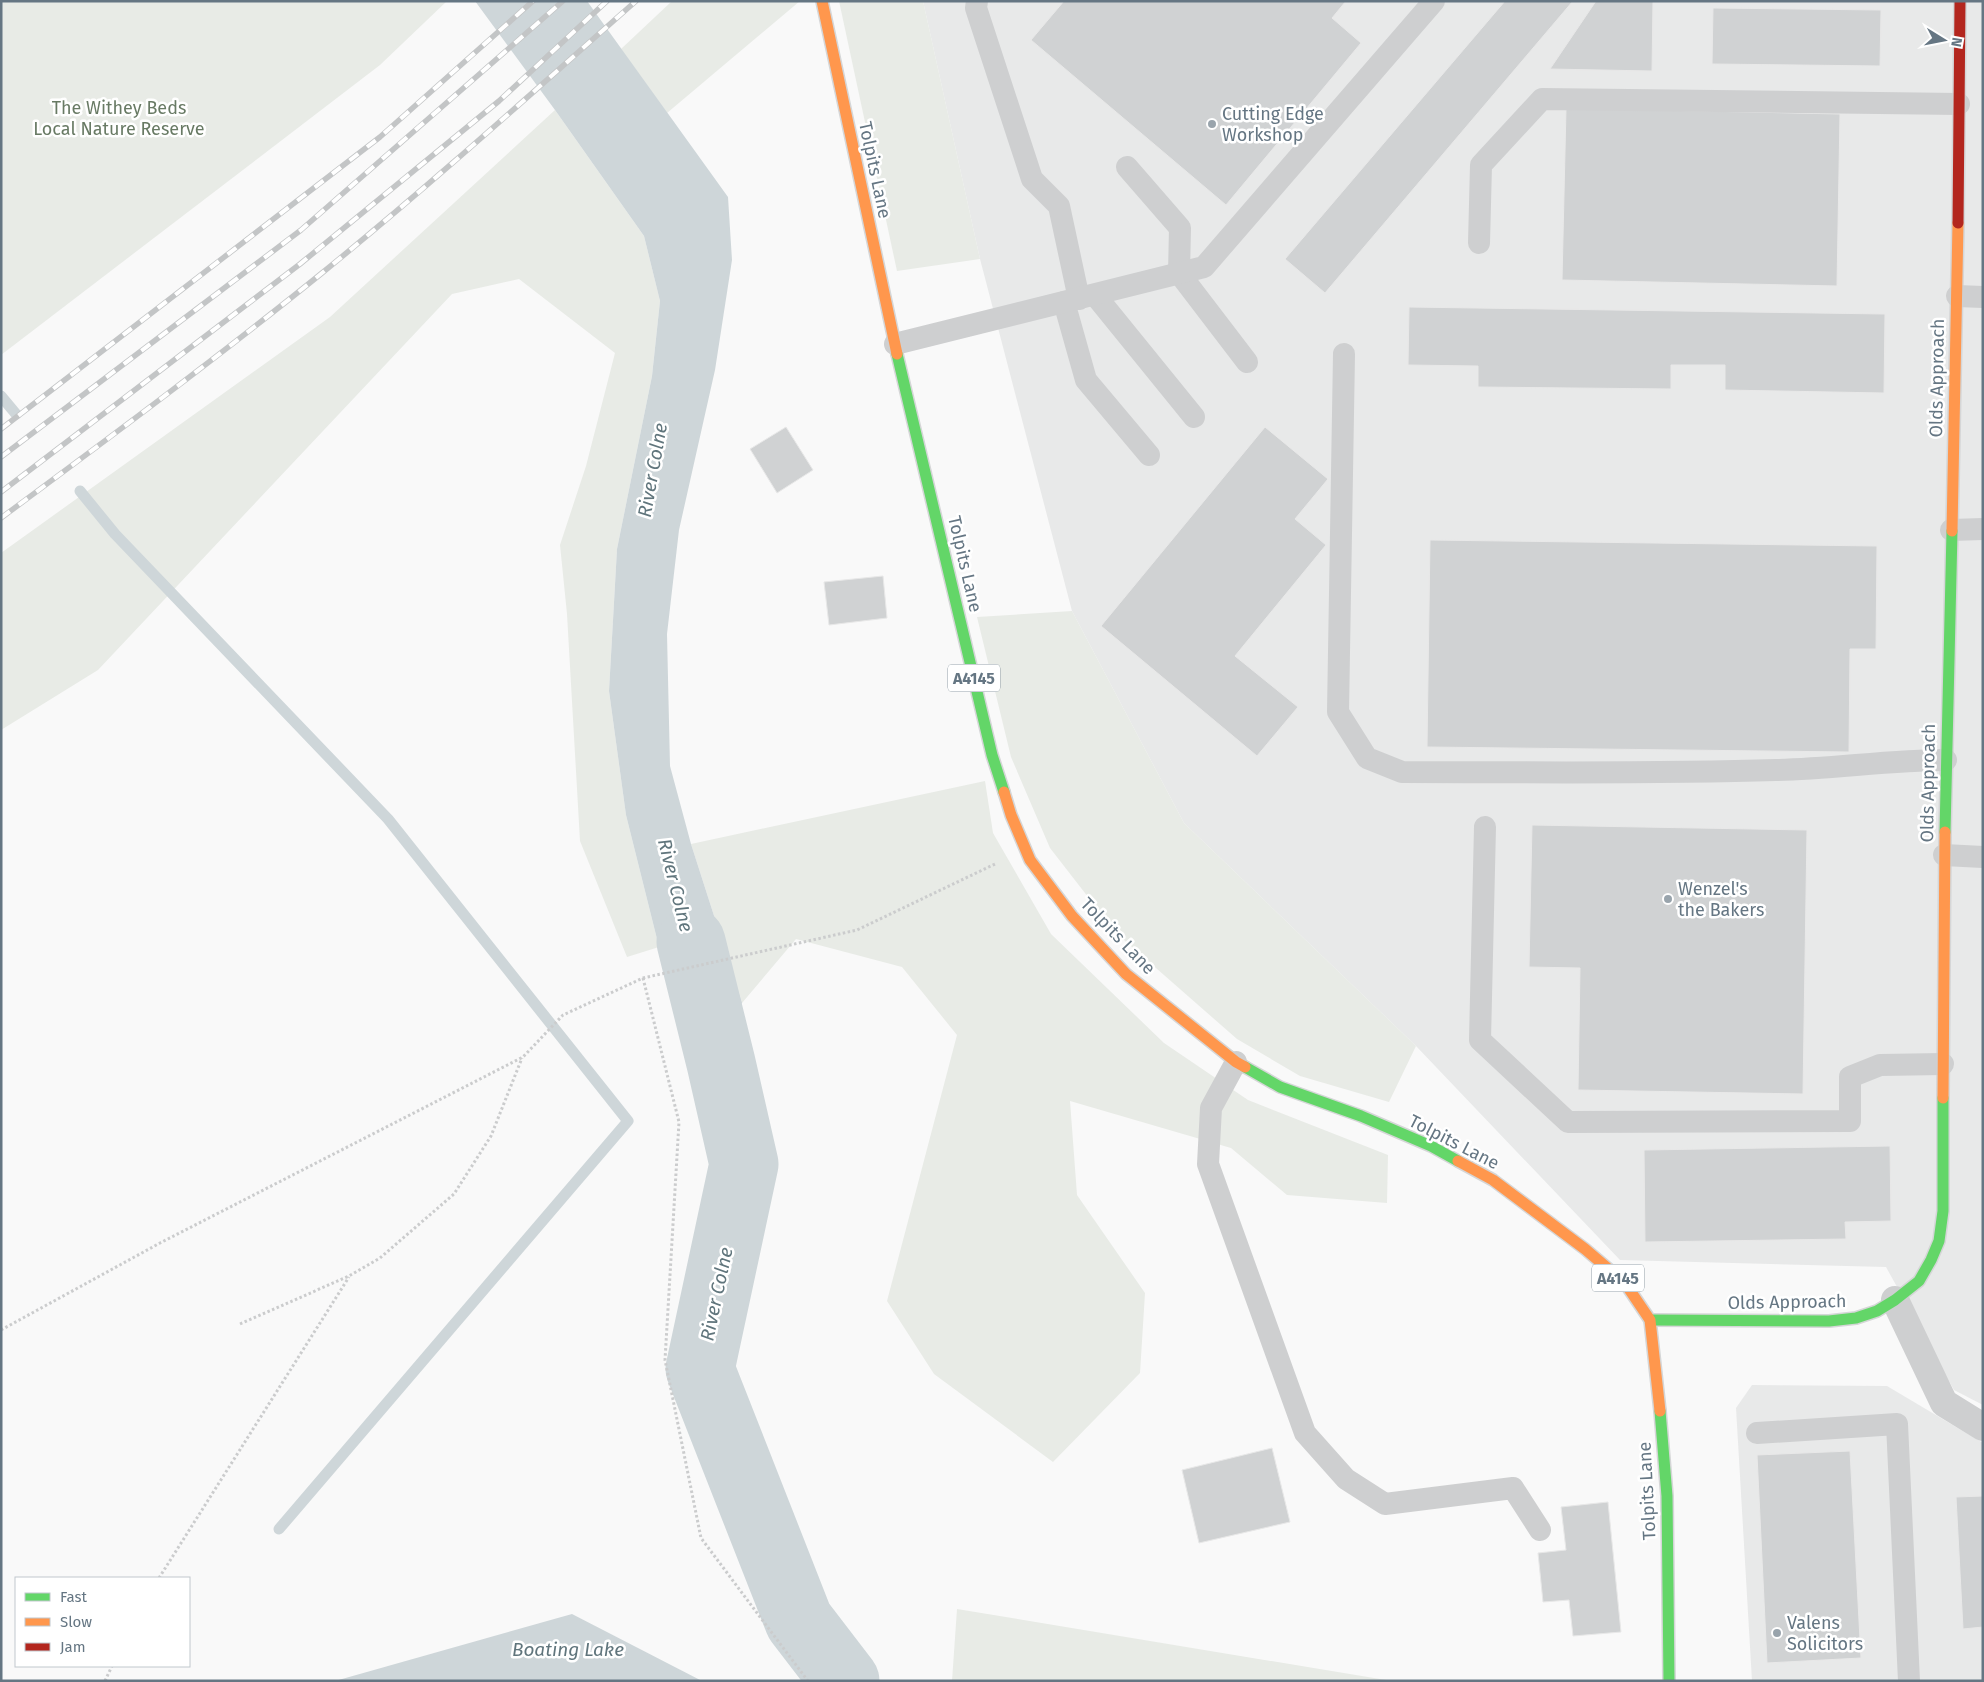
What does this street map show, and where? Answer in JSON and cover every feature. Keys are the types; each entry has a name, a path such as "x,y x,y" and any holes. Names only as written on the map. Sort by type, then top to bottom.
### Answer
{"main road":[{"name":"Tolpits Lane","path":"822,1 895,344 992,755 1011,815 1030,860 1072,916 1126,974 1236,1062 1280,1087 1361,1116 1431,1146 1493,1180 1585,1249 1625,1283 1650,1320 1667,1496 1669,1681"},
{"name":"Olds Approach","path":"1650,1320 1829,1321 1856,1318 1877,1311 1895,1300 1919,1281 1931,1260 1938,1241 1943,1211 1944,855 1957,296 1960,1"}],"street":[{"path":"1895,1300 1944,1404 1983,1426"}],"lane":[{"path":"977,1 976,8 1032,179 1059,206 1079,299 1086,380 1149,455"},
{"path":"895,344 1204,267 1434,1"},
{"path":"1479,242 1481,164 1542,98 1959,104"},
{"path":"1127,167 1180,228 1180,273 1247,362"},
{"path":"1957,296 1983,297"},
{"path":"1079,299 1194,417"},
{"path":"1344,354 1338,712 1367,758 1402,772 1777,770 1856,766 1905,760 1946,760"},
{"path":"1951,530 1983,529"},
{"path":"1485,827 1480,1040 1568,1122 1850,1121 1850,1077 1880,1065 1943,1064"},
{"path":"1944,855 1983,857"},
{"path":"1236,1062 1212,1108 1208,1164 1305,1433 1346,1479 1385,1504 1513,1488 1540,1530"},
{"path":"1757,1433 1897,1424 1909,1681"}],"path":[{"path":"1,1330 160,1242 523,1057 563,1015 643,978 857,930 994,864 1030,860"},
{"path":"643,978 679,1122 665,1360 701,1538 808,1681"},
{"path":"240,1324 349,1276 380,1258 454,1194 491,1136 523,1057"},
{"path":"160,1577 349,1276"},
{"path":"105,1681 112,1667"}],"shaded area":[{"path":"923,1 1983,1 1983,1405 1954,1390 1886,1267 1620,1260 1416,1046 1184,823 1072,611 980,259"},
{"path":"1752,1385 1887,1386 1983,1443 1983,1681 1752,1681 1736,1408"}],"green space":[{"name":"The Withey Beds Local Nature Reserve","path":"1,1 447,1 380,65 1,355"},
{"path":"672,1 800,1 667,113 621,49"},
{"path":"839,1 923,1 980,259 897,271"},
{"path":"555,110 644,236 660,301 652,376 617,549 609,691 626,815 659,947 627,957 580,841 567,614 560,545 586,466 615,353 519,279 452,294 98,670 1,730 1,553 330,317"},
{"path":"1072,611 1184,823 1416,1046 1389,1102 1300,1076 1237,1039 1116,933 1050,848 1011,757 977,617"},
{"path":"985,781 993,833 1051,934 1164,1043 1248,1100 1388,1155 1387,1203 1287,1195 1231,1148 1070,1101 1077,1195 1145,1293 1140,1373 1053,1462 934,1374 887,1301 957,1035 902,967 796,939 742,1003 691,844"},
{"path":"957,1609 1392,1681 952,1681"}],"water":[{"path":"475,1 587,1 728,197 732,260 715,370 679,530 667,634 670,766 691,844 742,1003 691,1063 659,947 626,815 609,691 617,549 652,376 660,301 644,236"},
{"name":"Boating Lake","path":"572,1614 702,1681 335,1681"}],"building":[{"name":"Cutting Edge Workshop","path":"1064,1 1346,1 1332,18 1361,43 1226,205 1031,40"},
{"path":"1505,1 1573,1 1325,293 1285,259"},
{"path":"1596,1 1653,1 1652,71 1550,69"},
{"path":"1713,8 1881,10 1880,66 1712,64"},
{"path":"1566,108 1840,114 1837,286 1562,280"},
{"path":"1409,307 1885,314 1884,393 1725,390 1725,365 1671,365 1671,389 1478,387 1478,366 1408,365"},
{"path":"786,427 813,470 777,493 750,449"},
{"path":"1265,427 1328,479 1295,519 1326,545 1235,656 1298,707 1257,756 1101,626"},
{"path":"1430,540 1877,546 1876,649 1850,649 1849,752 1427,747"},
{"path":"883,576 887,618 829,625 824,582"},
{"name":"Wenzel's the Bakers","path":"1532,825 1807,830 1803,1094 1578,1090 1580,968 1529,967"},
{"path":"1890,1146 1891,1221 1845,1222 1846,1239 1645,1242 1644,1150"},
{"path":"1272,1448 1290,1522 1199,1543 1182,1470"},
{"path":"1850,1451 1861,1658 1767,1663 1757,1455"},
{"path":"1983,1496 1983,1627 1963,1629 1956,1497"},
{"path":"1608,1502 1621,1632 1573,1636 1569,1600 1543,1602 1538,1553 1566,1550 1561,1507"}],"waterway":[{"path":"1,396 16,414"},
{"path":"80,491 115,534 388,819 628,1121 279,1529"},
{"name":"River Colne","path":"691,942 744,1164 700,1369 799,1621 845,1681"}],"railway":[{"path":"1,429 380,137 533,1"},
{"path":"1,457 301,230 563,1"},
{"path":"1,492 300,264 499,101 607,1"},
{"path":"1,518 203,367 322,273 441,173 636,1"}],"traffic: fast":[{"path":"897,354 992,755 1004,792"},
{"path":"1945,832 1952,531"},
{"path":"1245,1067 1280,1087 1361,1116 1431,1146 1458,1161"},
{"path":"1650,1320 1829,1321 1856,1318 1877,1311 1895,1300 1919,1281 1939,1241 1943,1211 1943,1098"},
{"path":"1660,1411 1667,1496 1669,1681"}],"traffic: slow":[{"path":"822,1 897,354"},
{"path":"1952,531 1958,223"},
{"path":"1004,792 1011,815 1030,860 1072,916 1126,974 1236,1062 1245,1067"},
{"path":"1943,1098 1945,832"},
{"path":"1458,1161 1493,1180 1585,1249 1625,1283 1650,1320 1660,1411"}],"traffic: jam":[{"path":"1958,223 1960,1"}],"place":[{"name":"Cutting Edge Workshop","path":"1212,124"},
{"name":"Wenzel's the Bakers","path":"1668,899"},
{"name":"Valens Solicitors","path":"1777,1633"}]}
